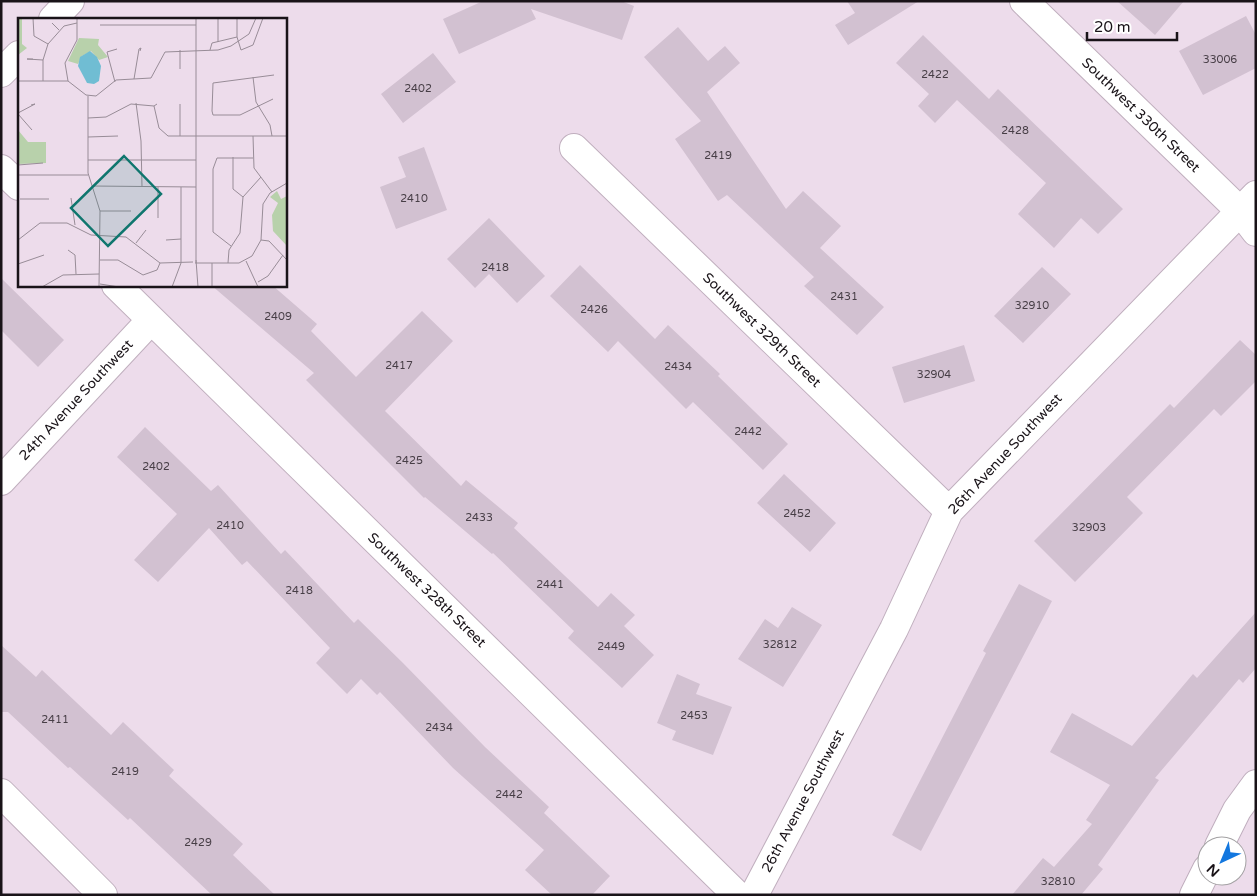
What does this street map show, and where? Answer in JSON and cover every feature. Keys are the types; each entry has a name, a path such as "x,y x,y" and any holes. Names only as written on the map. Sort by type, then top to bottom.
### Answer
{"street":[{"path":"54,18 70,1"},
{"name":"Southwest 330th Street","path":"1024,1 1250,213"},
{"path":"1,73 18,56"},
{"name":"Southwest 329th Street","path":"574,148 949,511"},
{"path":"1,169 18,185"},
{"name":"26th Avenue Southwest","path":"754,895 894,629 949,511 1250,213"},
{"name":"Southwest 328th Street","path":"117,286 738,895"},
{"name":"24th Avenue Southwest","path":"1,481 151,320"},
{"path":"1224,836 1237,810 1256,784"},
{"path":"1,793 103,895"}],"building":[{"path":"483,1 621,1 634,6 622,40 531,9 536,19 459,54 443,19"},
{"path":"847,1 919,1 848,45 835,25 855,13"},
{"path":"1117,1 1184,1 1155,35"},
{"path":"1246,16 1256,35 1256,68 1203,95 1179,51"},
{"path":"678,27 708,61 725,46 740,63 707,92 786,209 803,191 841,226 820,248 884,307 857,335 804,286 814,277 727,195 718,201 675,139 701,121 644,57"},
{"path":"923,35 989,99 998,89 1123,209 1098,234 1081,218 1054,248 1018,214 1046,183 957,100 935,123 918,106 929,94 896,63"},
{"path":"433,53 456,82 403,123 381,94"},
{"path":"424,147 447,210 396,229 380,187 406,177 398,157"},
{"path":"489,218 545,276 517,303 489,274 475,288 447,259"},
{"path":"580,265 655,339 668,325 720,374 718,376 788,444 763,470 693,402 686,409 618,341 608,352 550,296"},
{"path":"1042,267 1071,294 1023,343 994,316"},
{"path":"1,278 64,340 38,367 1,330"},
{"path":"212,286 273,286 317,324 311,331 356,377 422,311 453,341 385,411 461,486 466,480 518,523 514,528 598,607 611,593 635,615 624,626 654,655 622,688 568,638 574,631 493,553 424,498 306,380 314,373"},
{"path":"1240,340 1256,355 1256,381 1221,416 1214,409 1127,497 1143,513 1075,582 1034,541 1170,404 1174,408"},
{"path":"964,345 975,381 904,403 892,367"},
{"path":"145,427 211,491 218,485 281,554 285,550 354,623 358,619 485,747 549,807 544,813 610,876 592,895 552,895 525,870 544,850 453,768 380,692 377,695 361,679 347,694 316,663 330,648 247,561 242,565 209,528 158,582 134,560 177,514 117,457"},
{"path":"784,474 836,523 810,552 757,503"},
{"path":"1019,584 1052,601 921,851 892,835 986,653 983,651"},
{"path":"792,607 822,625 783,687 738,659 765,619 778,628"},
{"path":"1256,612 1256,668 1243,683 1239,679 1155,778 1159,780 1098,865 1103,869 1081,895 1012,895 1043,858 1054,867 1092,824 1086,820 1110,785 1050,752 1072,713 1132,746 1193,674 1197,678"},
{"path":"1,645 36,677 42,670 111,735 123,722 174,770 169,776 243,844 233,855 275,895 212,895 130,818 128,820 70,767 68,768 8,712 1,712"},
{"path":"677,674 700,684 696,694 732,707 713,755 672,740 676,731 657,723"}]}
